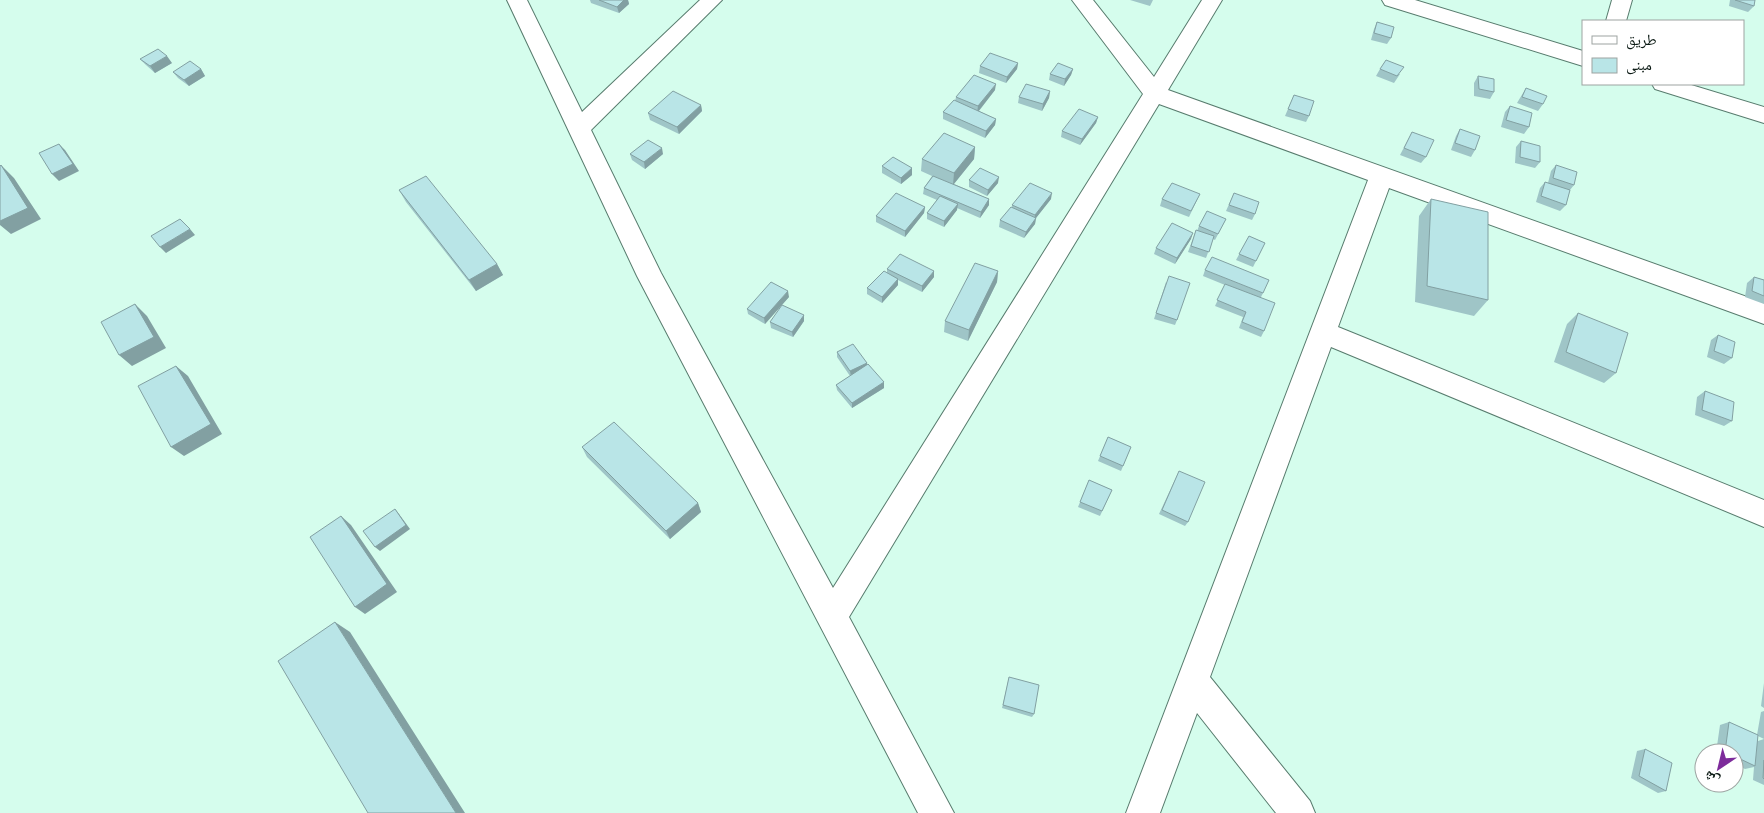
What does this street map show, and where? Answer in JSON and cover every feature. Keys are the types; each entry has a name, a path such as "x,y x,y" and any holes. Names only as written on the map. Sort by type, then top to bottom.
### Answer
{"street":[{"path":"517,0 650,276 937,813"},
{"path":"579,128 712,0"},
{"path":"1082,0 1155,94 1764,314"},
{"path":"832,617 1212,0"},
{"path":"1392,0 1582,59"},
{"path":"1616,20 1622,0"},
{"path":"1666,85 1764,115"},
{"path":"1143,813 1381,176"},
{"path":"1323,332 1764,514"},
{"path":"1193,682 1298,813"}],"building":[{"path":"599,0 624,0 617,7"},
{"path":"1735,0 1755,0 1754,6"},
{"path":"1377,22 1394,27 1391,38 1374,33"},
{"path":"158,49 167,56 150,66 140,59"},
{"path":"990,53 1018,63 1007,77 980,66"},
{"path":"1386,60 1404,67 1397,76 1380,69"},
{"path":"190,61 201,69 184,80 173,72"},
{"path":"1058,63 1073,69 1065,79 1050,74"},
{"path":"974,75 996,84 978,106 956,97"},
{"path":"1478,76 1494,79 1494,92 1479,89"},
{"path":"1026,84 1050,91 1043,104 1019,97"},
{"path":"1526,88 1547,96 1543,104 1522,97"},
{"path":"673,91 701,105 677,127 648,113"},
{"path":"1294,95 1314,101 1309,116 1288,109"},
{"path":"954,100 996,119 986,131 943,112"},
{"path":"1510,106 1532,113 1529,127 1506,120"},
{"path":"1079,109 1098,117 1082,139 1062,131"},
{"path":"1460,129 1480,136 1475,150 1455,143"},
{"path":"1412,132 1434,140 1426,157 1404,148"},
{"path":"944,133 975,147 954,173 922,159"},
{"path":"648,140 662,148 644,162 630,154"},
{"path":"1521,141 1540,146 1540,162 1520,157"},
{"path":"59,144 73,164 52,174 39,153"},
{"path":"893,157 912,168 901,178 882,166"},
{"path":"1556,165 1577,172 1574,185 1553,178"},
{"path":"0,166 28,208 0,221"},
{"path":"980,168 999,177 988,190 969,180"},
{"path":"426,176 497,264 469,280 399,190"},
{"path":"933,176 989,199 981,212 924,188"},
{"path":"1545,182 1570,190 1566,205 1541,196"},
{"path":"1030,183 1052,193 1035,215 1012,205"},
{"path":"1172,183 1200,194 1191,211 1162,199"},
{"path":"896,193 925,207 905,231 876,216"},
{"path":"1234,193 1259,202 1255,214 1229,205"},
{"path":"940,196 958,204 944,221 927,213"},
{"path":"1431,199 1488,212 1488,300 1427,286"},
{"path":"1011,207 1036,218 1026,232 1000,220"},
{"path":"1207,211 1226,219 1218,234 1199,226"},
{"path":"180,219 190,229 160,247 151,236"},
{"path":"1172,223 1193,233 1177,258 1156,248"},
{"path":"1196,230 1214,236 1209,252 1191,246"},
{"path":"1249,236 1265,243 1256,261 1239,254"},
{"path":"900,254 934,271 922,286 887,269"},
{"path":"1212,257 1269,280 1263,293 1205,270"},
{"path":"975,263 998,271 969,330 945,321"},
{"path":"884,271 898,279 882,297 867,288"},
{"path":"1169,276 1190,283 1177,320 1156,313"},
{"path":"1754,277 1764,280 1764,296 1752,291"},
{"path":"771,282 788,291 764,318 747,309"},
{"path":"1225,284 1275,303 1264,331 1242,322 1246,312 1217,300"},
{"path":"135,304 154,337 119,355 101,322"},
{"path":"782,305 804,315 792,332 770,322"},
{"path":"1578,313 1628,333 1616,373 1566,352"},
{"path":"1718,335 1735,342 1732,358 1714,351"},
{"path":"853,344 867,363 850,371 837,352"},
{"path":"868,364 884,382 852,403 836,385"},
{"path":"176,366 211,424 171,447 138,386"},
{"path":"1705,391 1734,402 1732,421 1702,410"},
{"path":"614,422 698,503 666,531 582,447"},
{"path":"1108,437 1131,447 1123,466 1100,456"},
{"path":"1179,471 1205,482 1188,522 1162,510"},
{"path":"1089,480 1112,490 1102,511 1080,502"},
{"path":"395,509 406,525 375,547 363,531"},
{"path":"341,516 387,584 355,607 310,537"},
{"path":"335,622 456,813 368,813 278,661"},
{"path":"1009,677 1039,685 1034,714 1003,705"},
{"path":"1729,722 1758,735 1755,766 1744,761 1744,743 1726,743"},
{"path":"1645,749 1672,763 1666,791 1639,776"}]}
